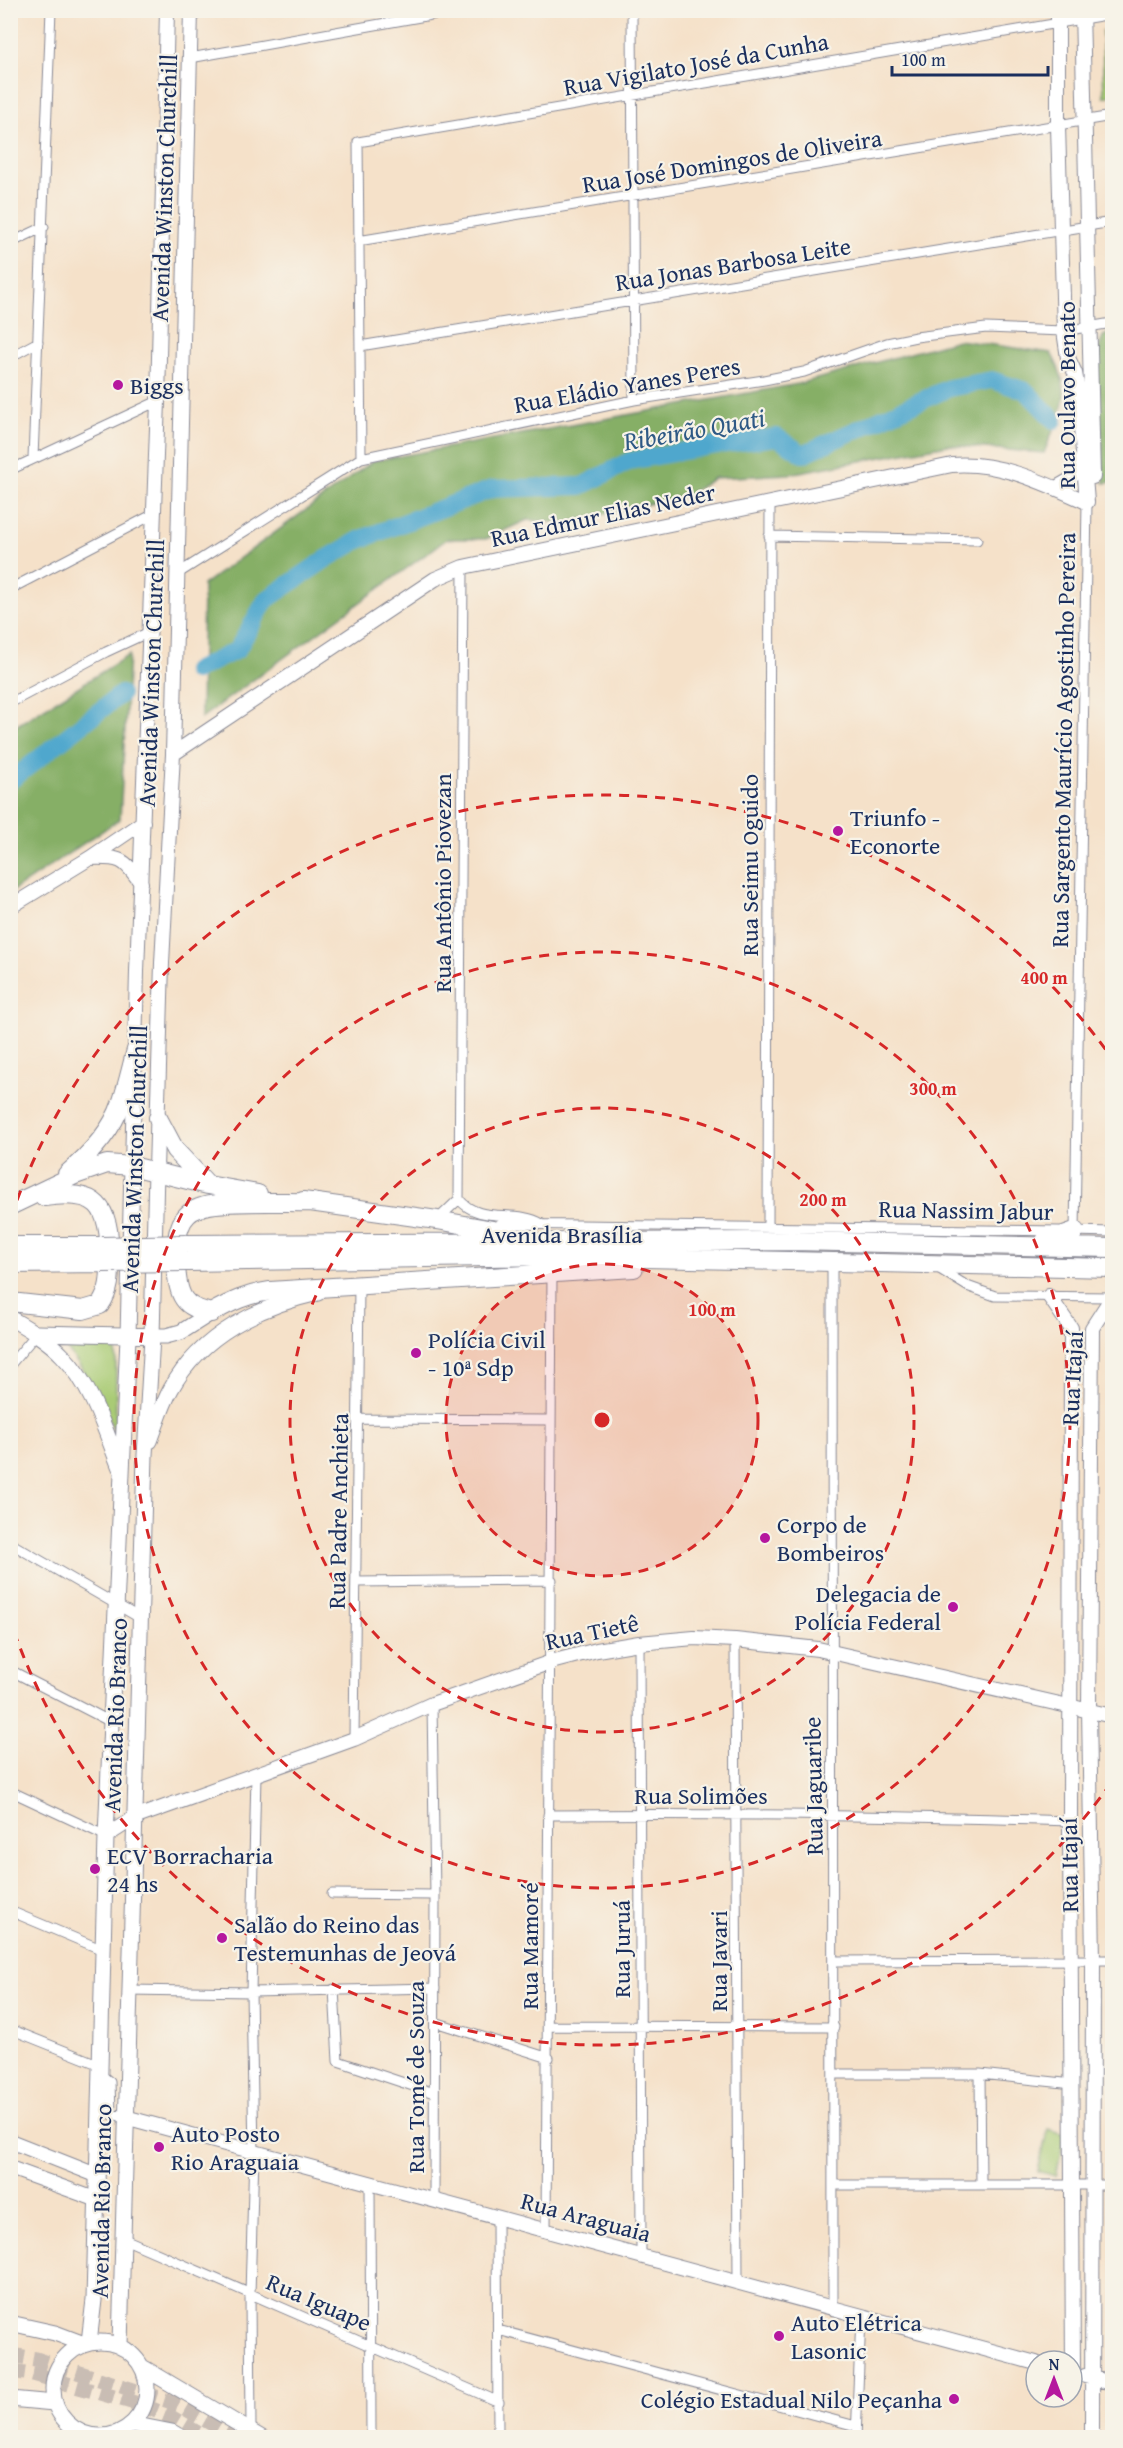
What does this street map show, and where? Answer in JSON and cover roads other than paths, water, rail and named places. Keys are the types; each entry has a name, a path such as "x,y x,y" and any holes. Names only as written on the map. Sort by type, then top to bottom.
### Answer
{"highway":[{"path":"50,1189 80,1164 103,1136 120,1106 136,1050"},
{"path":"158,1118 175,1150 208,1185"},
{"path":"10,1206 96,1167 118,1164 156,1170 236,1191 437,1220 556,1241"},
{"path":"10,1302 83,1310 100,1305 109,1288 110,1230 108,1220 99,1206 74,1194 30,1198"},
{"path":"313,1202 211,1205 200,1207 184,1218 178,1234 176,1271 178,1287 183,1298 190,1305 212,1313 253,1293 743,1260"},
{"path":"1018,1247 1054,1239 1075,1231"},
{"name":"Avenida Brasília","path":"186,1253 556,1241 793,1241 1113,1248"},
{"name":"Avenida Brasília","path":"10,1246 102,1254"},
{"name":"Avenida Brasília","path":"10,1264 102,1254 186,1253 554,1256 1113,1268"}],"main road":[{"name":"Avenida Winston Churchill","path":"128,1337 132,1166"},
{"name":"Avenida Winston Churchill","path":"152,1337 156,1170"},
{"path":"144,1455 171,1388 194,1358 215,1338 248,1316 311,1294 355,1285"},
{"path":"37,1334 152,1337 181,1332 212,1313"},
{"path":"10,1318 37,1334 63,1356 77,1372 102,1419 122,1473"},
{"name":"Avenida Rio Branco","path":"87,2343 94,2300 106,1836 128,1337"},
{"name":"Avenida Rio Branco","path":"120,2345 144,1455 152,1337"},
{"path":"10,2323 87,2343 104,2342 120,2345 132,2354 144,2368 256,2434"},
{"path":"87,2343 62,2359 55,2372 52,2388 54,2403 62,2418 73,2429 88,2436 104,2437 123,2431 172,2432 182,2438"},
{"path":"123,2431 142,2412 147,2397 144,2368"},
{"path":"10,2399 54,2403"}],"street":[{"path":"33,458 51,10"},
{"name":"Avenida Winston Churchill","path":"132,1166 158,401 167,10"},
{"name":"Avenida Winston Churchill","path":"156,1170 162,963 173,754 191,10"},
{"path":"167,37 172,54 176,57 190,58 459,10"},
{"path":"632,10 634,400"},
{"name":"Rua Vigilato José da Cunha","path":"358,241 358,142 633,95 1058,16 1113,14"},
{"name":"Rua Oulavo Benato","path":"1082,15 1093,493 1087,502"},
{"name":"Rua Oulavo Benato","path":"1058,16 1058,126 1064,331 1068,357 1075,373 1078,391 1087,502"},
{"name":"Rua José Domingos de Oliveira","path":"358,241 1113,117"},
{"name":"Rua Jonas Barbosa Leite","path":"360,346 1113,222"},
{"path":"10,243 44,227"},
{"path":"358,241 361,458"},
{"name":"Rua Eládio Yanes Peres","path":"177,574 361,458 634,400 804,372 887,343 916,337 986,328 1064,331 1113,323"},
{"path":"10,357 38,342"},
{"path":"10,470 158,401 169,406 180,420"},
{"path":"1056,488 1070,480 1083,456"},
{"name":"Rua Edmur Elias Neder","path":"173,754 435,579 463,567 969,464 993,466 1056,488 1087,502"},
{"name":"Rua Sargento Maurício Agostinho Pereira","path":"1075,1231 1087,502"},
{"name":"Rua Seimu Oguido","path":"768,1228 770,503"},
{"path":"10,589 154,514"},
{"path":"769,536 977,540"},
{"name":"Rua Antônio Piovezan","path":"459,1199 463,567"},
{"path":"10,703 149,632"},
{"path":"10,907 143,822"},
{"path":"90,858 111,857 128,863 141,882"},
{"path":"437,1220 459,1199 465,1207 474,1212 526,1217 544,1225"},
{"name":"Rua Nassim Jabur","path":"459,1224 1113,1232"},
{"name":"Rua Jaguaribe","path":"832,1263 833,2308"},
{"path":"931,1264 967,1286 989,1294 1112,1297"},
{"name":"Rua Mamoré","path":"546,2231 549,2058 548,1815 552,1580 550,1420 552,1274"},
{"name":"Rua Padre Anchieta","path":"354,1739 359,1419 355,1285"},
{"name":"Rua Itajaí","path":"1048,1296 1071,1328 1072,2349"},
{"name":"Rua Itajaí","path":"1092,2438 1093,1960 1089,1709 1092,1328 1112,1297"},
{"path":"1071,1328 1092,1328"},
{"path":"10,1365 37,1334"},
{"path":"359,1419 550,1420"},
{"path":"10,1543 140,1618"},
{"path":"357,1582 552,1580"},
{"name":"Rua Tietê","path":"106,1836 134,1818 354,1739 432,1704 551,1662 597,1650 639,1643 694,1638 735,1640 831,1651 1113,1716"},
{"name":"Rua Javari","path":"735,1640 738,2281"},
{"name":"Rua Juruá","path":"639,1643 641,2255"},
{"path":"10,1671 111,1722"},
{"name":"Rua Tomé de Souza","path":"432,1704 435,1895 434,2199"},
{"path":"256,1774 251,1992 254,2153 250,2294 256,2434"},
{"path":"10,1791 106,1836"},
{"name":"Rua Solimões","path":"548,1815 833,1814 1070,1821"},
{"path":"332,1894 435,1895"},
{"path":"10,1911 103,1950"},
{"path":"834,1961 1113,1960"},
{"path":"130,1990 251,1992 435,1988"},
{"path":"334,1989 338,2061 434,2093"},
{"path":"435,2022 549,2058"},
{"path":"548,2026 834,2027"},
{"path":"10,2029 100,2069 110,2082 111,2114 125,2117"},
{"path":"834,2074 980,2074 1073,2084"},
{"path":"980,2074 981,2185"},
{"name":"Rua Araguaia","path":"125,2117 1024,2360"},
{"path":"10,2141 96,2175"},
{"path":"10,2168 95,2199"},
{"path":"370,2184 370,2438"},
{"path":"833,2186 1113,2185"},
{"path":"497,2217 498,2438"},
{"name":"Rua Iguape","path":"122,2238 499,2402"},
{"path":"10,2315 32,2327"},
{"path":"856,2438 861,2317"},
{"path":"498,2330 856,2426"},
{"path":"1084,2376 1113,2383"},
{"path":"10,2408 30,2402"}],"waterway":[{"name":"Ribeirão Quati","path":"195,671 237,650 266,600 326,559 359,540 492,489 582,486 630,461 777,437 803,454 949,388 992,380 1026,391 1054,420"},
{"name":"Ribeirão Quati","path":"10,781 121,694"}],"tunnel":[{"path":"10,2355 36,2359 178,2404 236,2438"},
{"path":"10,2371 33,2374 142,2405 169,2416 206,2438"}],"place":[{"name":"Biggs","path":"118,385"},
{"name":"Triunfo - Econorte","path":"838,831"},
{"name":"Polícia Civil - 10ª Sdp","path":"416,1353"},
{"name":"Corpo de Bombeiros","path":"765,1538"},
{"name":"Delegacia de Polícia Federal","path":"953,1607"},
{"name":"ECV Borracharia 24 hs","path":"95,1869"},
{"name":"Salão do Reino das Testemunhas de Jeová","path":"222,1938"},
{"name":"Auto Posto Rio Araguaia","path":"159,2147"},
{"name":"Auto Elétrica Lasonic","path":"779,2336"},
{"name":"Colégio Estadual Nilo Peçanha","path":"954,2399"}]}
